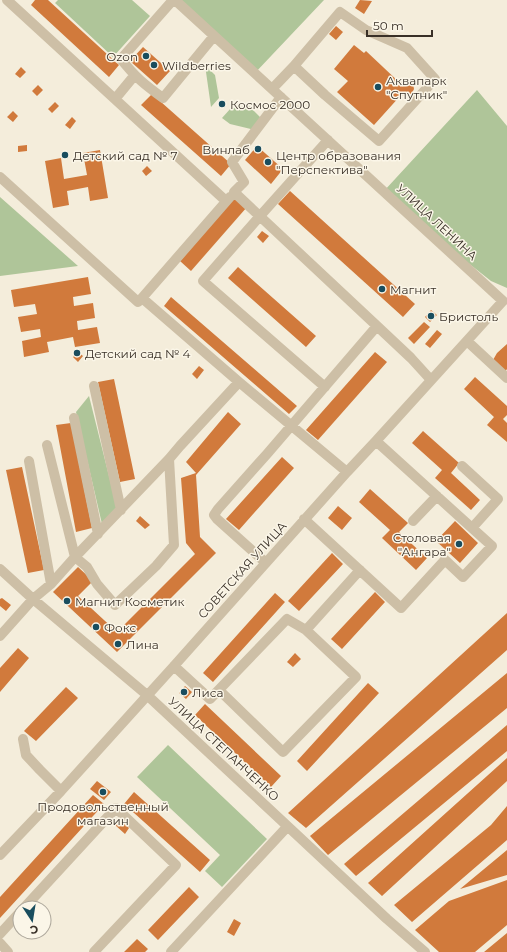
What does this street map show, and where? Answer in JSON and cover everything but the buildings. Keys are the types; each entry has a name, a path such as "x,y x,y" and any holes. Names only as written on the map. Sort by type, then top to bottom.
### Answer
{"street":[{"path":"7,0 226,201"},
{"path":"174,0 121,59 134,76 163,98 214,36"},
{"name":"УЛИЦА ЛЕНИНА","path":"174,0 505,300"},
{"path":"272,88 294,66 340,12 366,30 407,48 435,79 379,141 325,95 294,66"},
{"path":"115,99 134,76"},
{"path":"0,177 138,302 244,182 232,162 281,97"},
{"path":"324,387 203,281 328,140"},
{"path":"234,192 411,358 431,380"},
{"path":"142,298 239,382 347,472"},
{"name":"СОВЕТСКАЯ УЛИЦА","path":"0,856 61,791 347,472 505,300"},
{"path":"266,563 214,515 377,326"},
{"path":"467,340 507,378"},
{"path":"0,636 169,459 239,382"},
{"path":"94,386 121,510"},
{"path":"74,418 98,534"},
{"path":"304,520 401,608 445,560 463,577 492,546 376,441"},
{"path":"47,444 75,557 87,567 97,584 115,605 156,566 174,545 169,459"},
{"path":"29,461 51,584"},
{"path":"462,466 498,499 472,528"},
{"path":"413,521 437,496"},
{"path":"306,630 360,570"},
{"name":"УЛИЦА СТЕПАНЧЕНКО","path":"1,574 147,695 287,827 425,952"},
{"path":"174,666 210,699 287,619 306,630 356,677 283,752 219,690"},
{"path":"23,739 26,755 61,791"},
{"path":"31,900 116,808 176,865 94,952"},
{"path":"171,952 287,827"},
{"path":"0,934 12,921"},
{"path":"0,943 8,952"}],"green space":[{"path":"58,0 132,0 150,16 113,57 55,3"},
{"path":"176,0 324,0 254,74"},
{"path":"205,65 215,75 219,98 211,107"},
{"path":"477,90 507,126 507,288 491,281 453,251 384,191"},
{"path":"249,106 263,120 255,130 230,124 222,118 231,108"},
{"path":"0,197 78,266 0,276"},
{"path":"89,396 117,508 102,524 76,412"},
{"path":"168,745 267,839 222,887 205,871 220,855 137,777"}],"place":[{"name":"Ozon","path":"146,56"},
{"name":"Wildberries","path":"154,65"},
{"name":"Аквапарк \"Спутник\"","path":"378,87"},
{"name":"Космос 2000","path":"222,104"},
{"name":"Винлаб","path":"258,149"},
{"name":"Детский сад № 7","path":"65,155"},
{"name":"Центр образования \"Перспектива\"","path":"268,162"},
{"name":"Магнит","path":"382,289"},
{"name":"Бристоль","path":"431,316"},
{"name":"Детский сад № 4","path":"77,353"},
{"name":"Столовая \"Ангара\"","path":"459,544"},
{"name":"Магнит Косметик","path":"67,601"},
{"name":"Фокс","path":"96,627"},
{"name":"Лина","path":"118,644"},
{"name":"Лиса","path":"184,692"},
{"name":"Продовольственный магазин","path":"103,792"}]}
